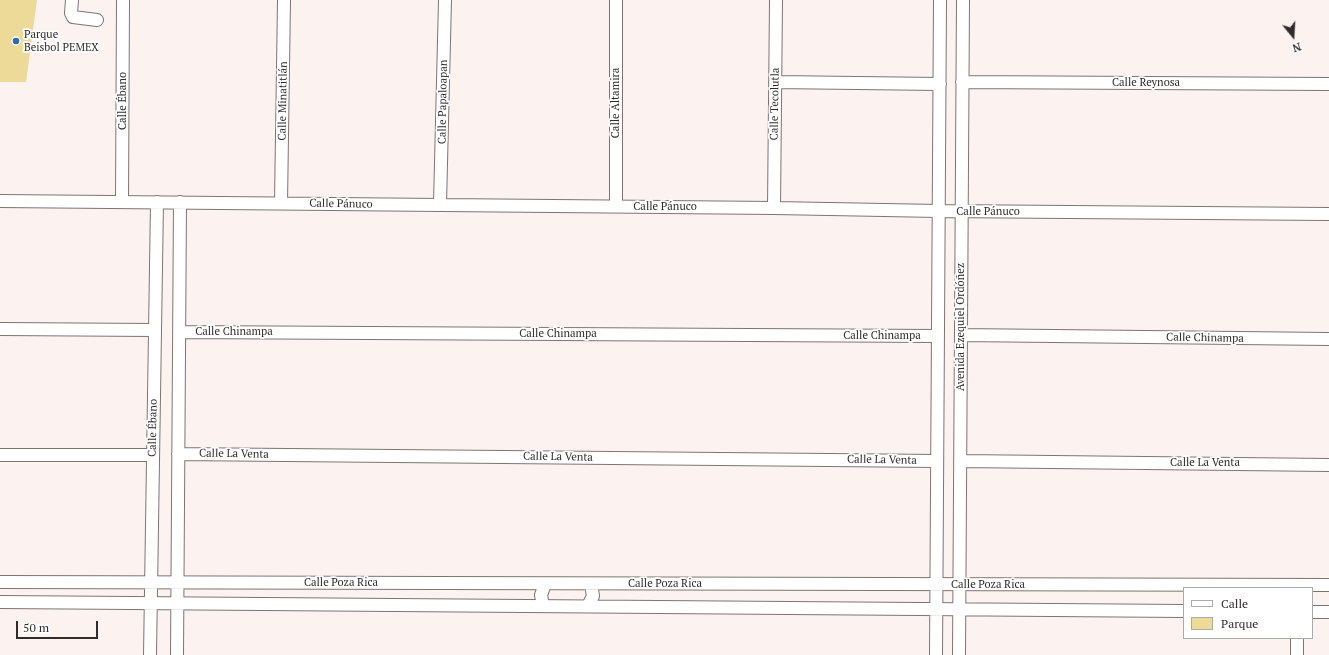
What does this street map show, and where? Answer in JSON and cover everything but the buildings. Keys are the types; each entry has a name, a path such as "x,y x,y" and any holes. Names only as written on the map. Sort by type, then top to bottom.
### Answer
{"street":[{"path":"72,0 71,13 73,17 97,20"},
{"name":"Calle Ébano","path":"122,202 123,0"},
{"name":"Calle Minatitlán","path":"281,203 284,0"},
{"name":"Calle Papaloapan","path":"440,204 445,0"},
{"name":"Calle Altamira","path":"616,0 616,206"},
{"name":"Calle Tecolutla","path":"774,208 776,0"},
{"name":"Avenida Ezequiel Ordóñez","path":"936,655 940,0"},
{"name":"Avenida Ezequiel Ordóñez","path":"959,655 963,0"},
{"path":"775,82 940,84"},
{"name":"Calle Reynosa","path":"962,82 1329,84"},
{"name":"Calle Pánuco","path":"0,201 440,204 939,211 1329,214"},
{"name":"Calle Ébano","path":"150,655 157,202"},
{"path":"177,655 180,202"},
{"path":"0,329 155,330"},
{"name":"Calle Chinampa","path":"179,332 938,336"},
{"name":"Calle Chinampa","path":"961,335 1329,339"},
{"name":"Calle La Venta","path":"178,454 937,461"},
{"path":"0,455 153,455"},
{"name":"Calle La Venta","path":"960,462 1329,464"},
{"name":"Calle Poza Rica","path":"0,582 1305,587 1329,585"},
{"path":"544,606 541,595 545,584"},
{"path":"588,606 593,596 591,584"},
{"name":"Calle Poza Rica","path":"0,602 1183,611"},
{"path":"1313,612 1329,612"},
{"path":"1297,639 1297,655"}],"green space":[{"name":"Parque Beisbol PEMEX","path":"0,0 37,0 26,82 0,82"}],"place":[{"name":"Parque Beisbol PEMEX","path":"16,41"}]}
